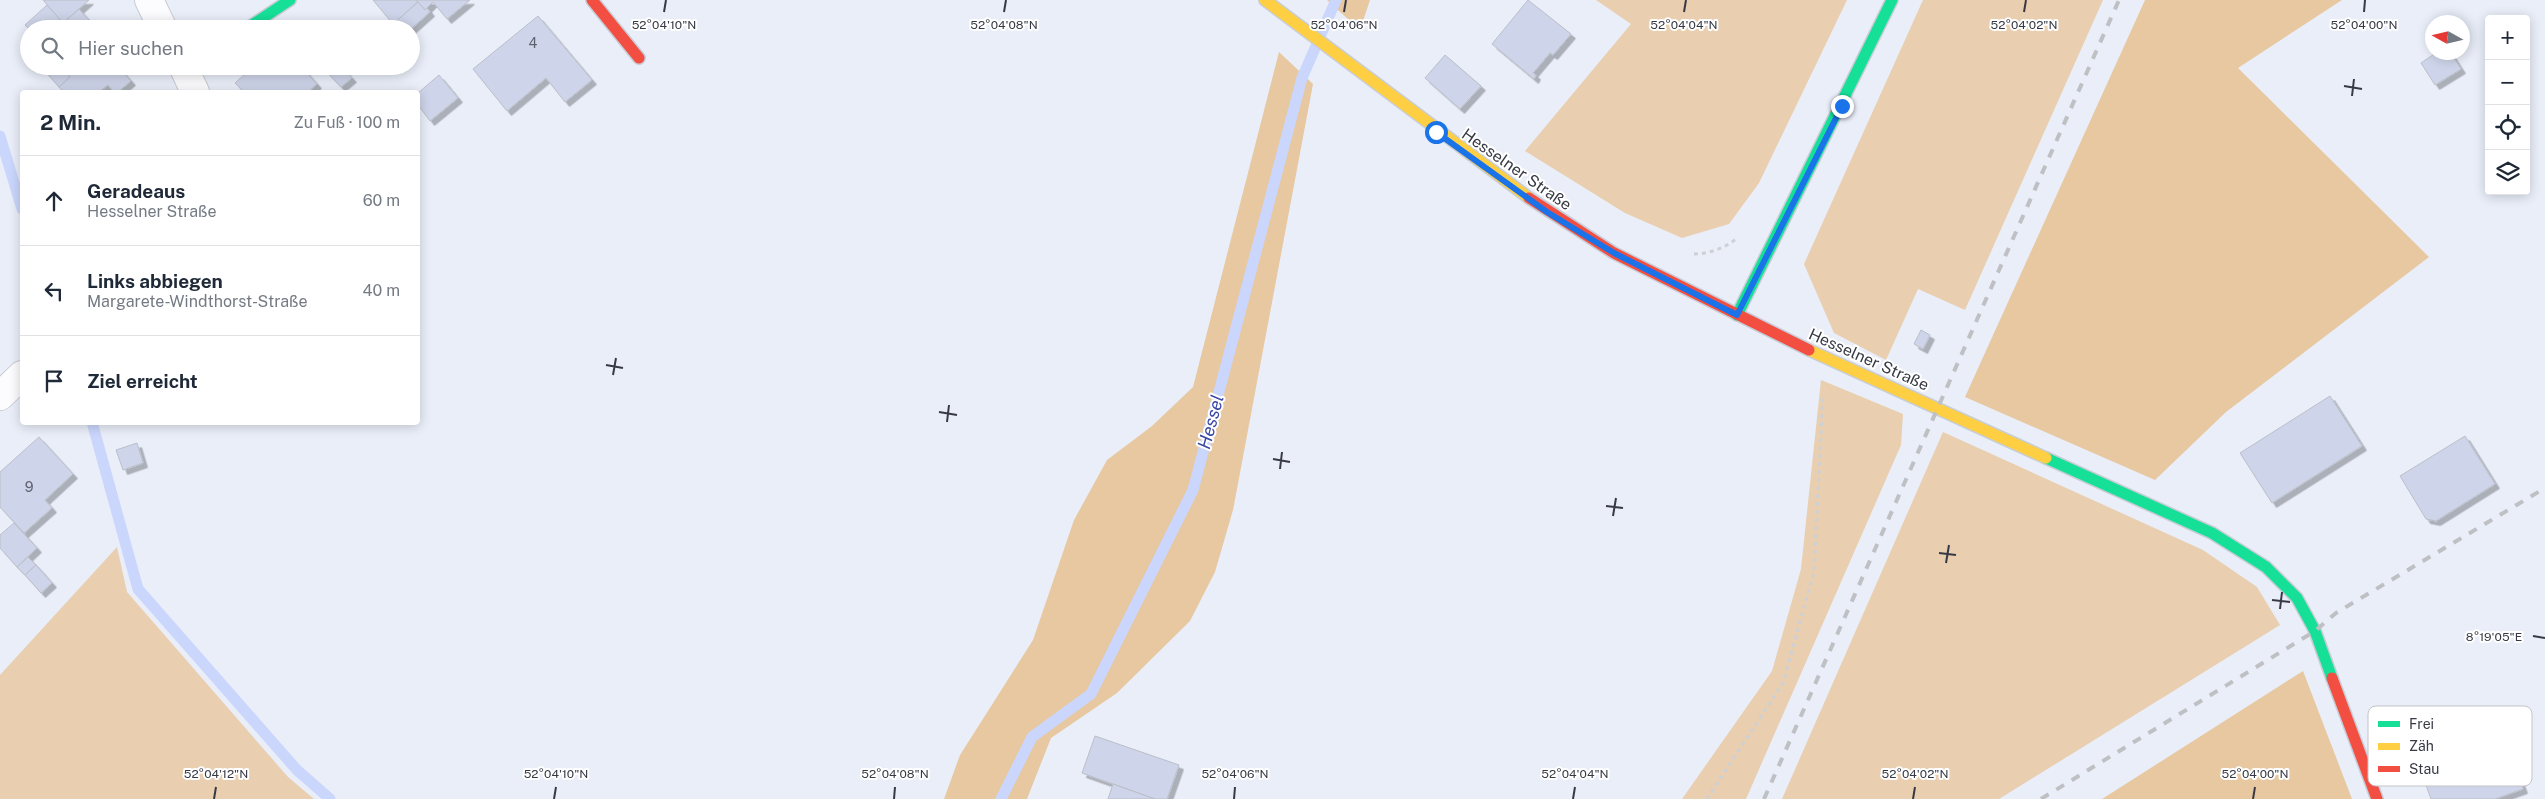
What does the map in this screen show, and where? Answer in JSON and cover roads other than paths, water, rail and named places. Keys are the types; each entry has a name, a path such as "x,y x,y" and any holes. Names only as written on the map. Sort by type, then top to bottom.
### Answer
{"street":[{"path":"149,0 159,20"},
{"path":"260,20 290,0"},
{"path":"592,0 639,58"},
{"name":"Hesselner Straße","path":"1265,0 1436,132 1547,212 1614,253 1825,358 2212,532 2266,567 2297,598 2315,631 2368,775"},
{"path":"1737,315 1892,0"},
{"path":"0,396 20,377"},
{"name":"Hesselner Straße","path":"2372,786 2377,799"}],"waterway":[{"name":"Hessel","path":"1001,799 1032,737 1091,694 1193,490 1302,78 1336,0"},
{"path":"0,136 20,202"},
{"path":"93,425 138,589 297,770 330,799"}],"railway":[{"path":"1764,799 2119,0"},
{"path":"2041,799 2315,631 2336,613 2545,488"}]}
